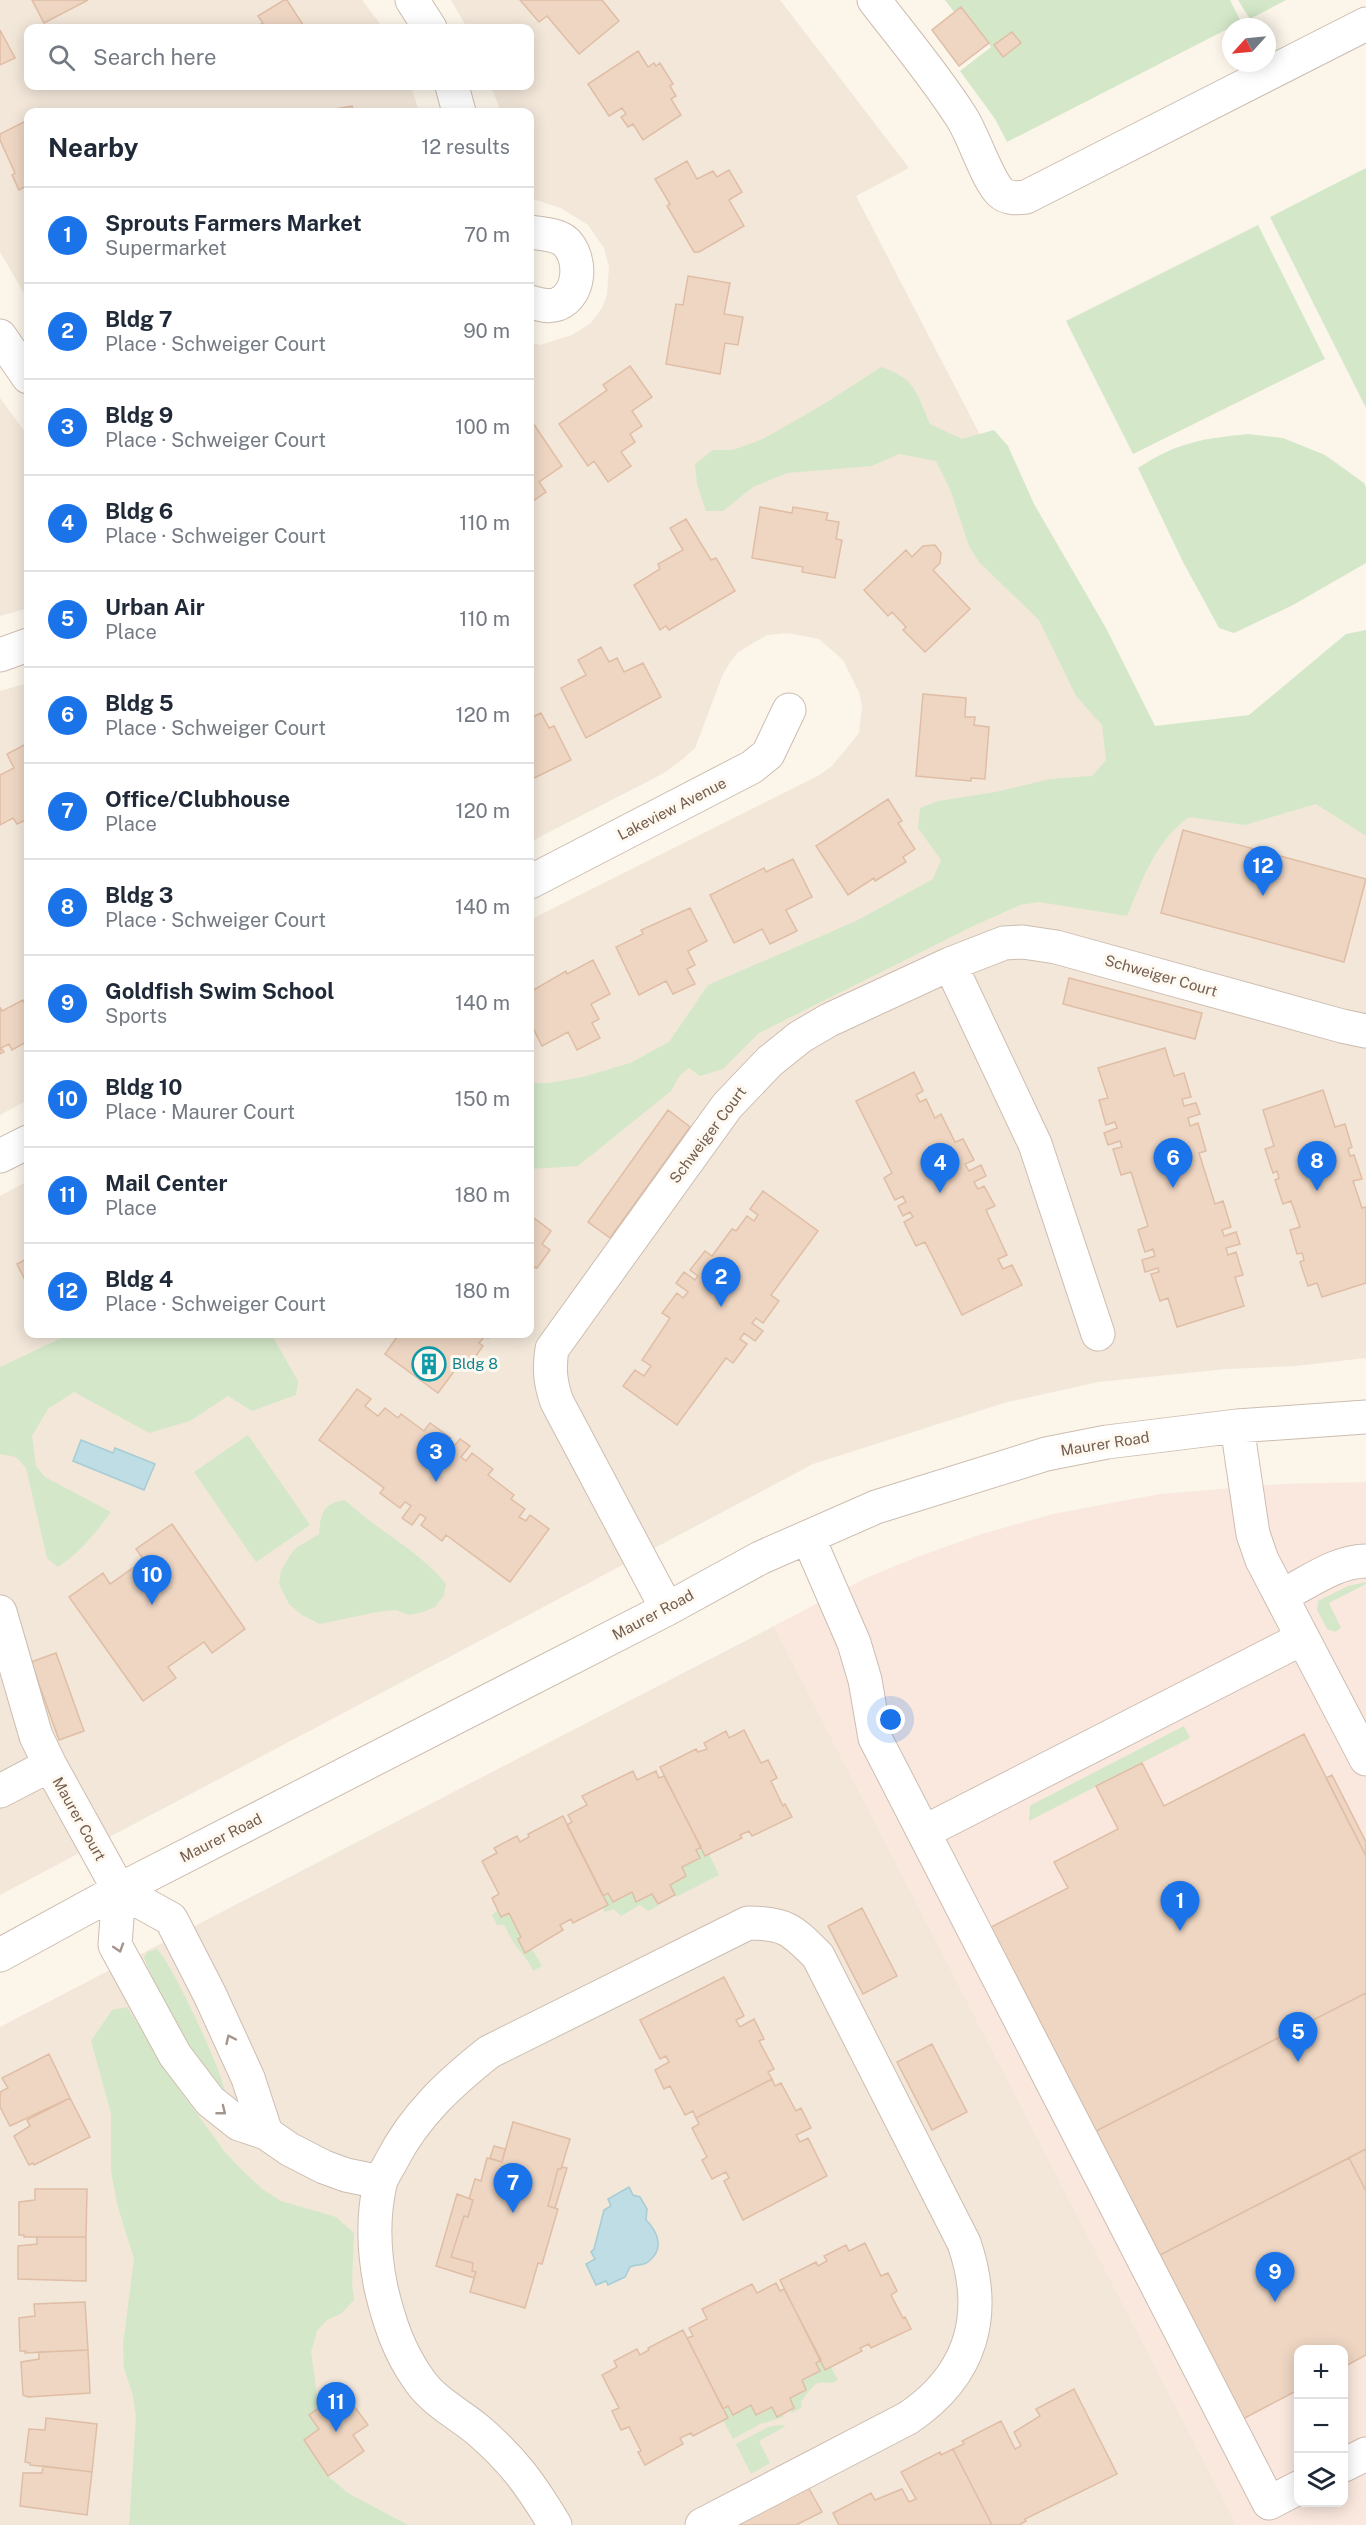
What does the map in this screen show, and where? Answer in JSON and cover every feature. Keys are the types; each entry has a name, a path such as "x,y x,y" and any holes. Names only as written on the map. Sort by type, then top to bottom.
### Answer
{"street":[{"path":"412,0 427,24"},
{"path":"874,0 963,120 1001,194 1013,198 1026,197 1366,24"},
{"path":"1360,0 1366,12"},
{"path":"453,90 458,108"},
{"path":"534,233 552,235 565,242 573,253 578,270 569,297 558,304 547,306 534,303"},
{"path":"0,336 24,371"},
{"path":"0,655 24,646"},
{"name":"Lakeview Avenue","path":"534,880 752,767 768,754 789,710"},
{"name":"Schweiger Court","path":"667,1609 557,1402 551,1384 549,1365 552,1349 727,1106 770,1061 800,1037 829,1020 950,964 1004,943 1023,942 1056,947 1342,1026 1366,1030"},
{"path":"950,964 1035,1144 1098,1334"},
{"path":"0,1156 24,1144"},
{"name":"Maurer Road","path":"0,1955 119,1890 667,1609 760,1558 876,1507 1046,1454 1107,1442 1236,1426 1362,1419"},
{"path":"1236,1426 1253,1534 1263,1560 1366,1759"},
{"path":"808,1537 854,1643 865,1680 875,1738 1269,2503 1294,2490"},
{"path":"1281,1596 1352,1561 1366,1561"},
{"path":"0,1612 36,1736 50,1765"},
{"path":"924,1833 1304,1638"},
{"name":"Maurer Court","path":"0,1791 50,1765 119,1890"},
{"path":"266,2133 248,2078 210,1995 171,1919 119,1890 115,1945 175,2055 210,2101 239,2124 266,2133 289,2149 324,2167 346,2175 380,2182"},
{"path":"555,2525 529,2481 504,2452 436,2399 420,2381 400,2349 388,2320 379,2277 373,2228 380,2182 402,2141 428,2106 461,2073 489,2052 748,1923 767,1923 785,1927 818,1956 964,2243 973,2269 976,2296 974,2330 963,2360 943,2388 927,2405 908,2418 702,2525"},
{"path":"1348,2463 1366,2454"}],"shaded area":[{"path":"0,0 362,0 380,24 24,24 24,90 412,90 418,108 24,108 24,293 0,252"},
{"path":"451,0 780,0 909,168 856,196 1164,789 1366,688 1366,1358 1098,1382 1004,1403 813,1464 0,1895 0,1196 24,1183 24,1338 534,1338 534,918 818,776 832,766 859,733 862,706 859,692 843,660 819,639 788,633 767,635 738,652 731,661 723,674 695,748 684,758 664,773 534,840 534,343 540,345 572,335 591,323 602,308 607,295 609,267 604,248 588,225 561,208 534,199 534,108 499,108 493,90 534,90 534,24 465,24"},
{"path":"0,398 24,431 24,609 0,616"},
{"path":"24,684 24,1102 0,1115 0,691"},
{"path":"1366,1482 1366,2525 1237,2525 774,1626 866,1578 982,1534 1053,1514 1160,1494 1282,1484"},
{"path":"774,1626 1237,2525 0,2525 0,2027"}],"green space":[{"path":"945,0 1230,0 1239,18 1222,18 1222,32 1007,142 995,119 960,71 991,47 961,7 954,12"},
{"path":"1238,0 1286,0 1252,18 1249,18"},
{"path":"1366,168 1366,408 1270,217"},
{"path":"1258,225 1325,359 1133,454 1066,321"},
{"path":"881,367 901,376 908,382 918,395 930,424 962,439 994,430 1008,446 1034,504 1106,628 1155,726 1249,715 1346,634 1366,630 1366,836 1316,804 1245,825 1189,817 1167,837 1159,849 1127,916 1039,902 1020,905 971,927 759,1033 723,1069 700,1076 689,1068 680,1075 671,1091 578,1166 534,1169 534,1083 549,1083 583,1077 630,1063 669,1042 708,985 856,921 933,879 941,860 918,828 920,808 938,801 996,792 1050,779 1092,776 1106,760 1102,725 1076,696 1039,620 979,562 969,546 950,489 936,461 899,454 872,466 787,473 753,487 723,511 706,511 697,484 695,464 713,450 733,450 763,439 824,404"},
{"path":"1248,434 1283,438 1325,455 1364,483 1366,488 1366,563 1293,605 1234,633 1219,628 1183,562 1138,468 1165,452 1190,443"},
{"path":"62,1338 273,1338 298,1381 296,1395 252,1411 228,1396 190,1421 149,1433 74,1392 48,1409 32,1436 36,1466 45,1477 111,1512 87,1542 58,1567 47,1558 26,1468 16,1457 0,1454 0,1367"},
{"path":"248,1435 310,1525 256,1562 194,1472"},
{"path":"345,1500 423,1560 446,1584 444,1595 435,1607 409,1615 396,1610 320,1624 302,1615 289,1604 279,1584 281,1571 296,1548 319,1534 322,1515 327,1507"},
{"path":"1366,1582 1329,1603 1341,1628 1335,1632 1327,1629 1317,1610 1318,1601 1348,1586"},
{"path":"1184,1726 1190,1738 1029,1821 1030,1806 1033,1804"},
{"path":"701,1847 705,1856 709,1854 719,1875 676,1897 670,1885 686,1876 682,1867 700,1858 696,1850"},
{"path":"632,1892 636,1902 652,1894 658,1906 648,1911 640,1905 621,1916 614,1909 605,1912 603,1908 608,1905 603,1896 608,1893 613,1902"},
{"path":"498,1910 501,1917 509,1913 521,1937 525,1952 532,1949 542,1966 533,1971 504,1925 497,1925 492,1915"},
{"path":"157,1949 196,2018 216,2063 225,2092 207,2079 161,1998 144,1958 147,1952"},
{"path":"127,2007 181,2092 225,2152 239,2167 262,2189 281,2201 336,2217 354,2233 352,2284 354,2300 342,2313 327,2320 317,2331 311,2352 319,2408 309,2415 319,2429 304,2441 328,2476 348,2493 408,2525 129,2525 136,2416 133,2396 124,2368 123,2344 134,2259 118,2207 111,2172 111,2113 91,2041 112,2010"},
{"path":"821,2360 831,2367 838,2380 815,2384 801,2402 802,2407 792,2413 790,2410 794,2408 790,2398 806,2390 802,2380 820,2371 816,2363"},
{"path":"751,2405 757,2415 772,2407 777,2417 783,2414 784,2417 760,2424 733,2439 723,2420 723,2409 728,2406 733,2415"},
{"path":"786,2426 759,2441 770,2463 751,2474 736,2444 768,2427"}],"water":[{"path":"81,1440 113,1453 115,1448 155,1464 144,1490 73,1461"},
{"path":"629,2187 633,2195 640,2197 647,2209 646,2220 654,2230 658,2241 657,2252 646,2263 630,2267 625,2277 608,2285 606,2281 596,2285 586,2264 595,2259 591,2252 594,2249 604,2210 611,2206 608,2199"}],"building":[{"path":"32,0 88,0 44,23"},
{"path":"287,0 302,24 261,24 263,23 258,16"},
{"path":"520,0 602,0 619,21 579,54 547,16 539,22"},
{"path":"961,7 989,43 959,66 932,30"},
{"path":"0,30 15,58 0,65"},
{"path":"1012,32 1021,43 1003,57 994,45"},
{"path":"638,51 648,67 654,63 656,66 660,63 673,84 670,86 676,96 671,99 681,115 643,140 633,124 628,127 621,117 626,114 622,108 609,116 588,84"},
{"path":"24,122 24,187 19,190 12,175 15,173 0,140 0,134"},
{"path":"687,161 697,179 713,171 717,177 729,170 742,192 729,200 744,226 699,252 694,252 667,206 670,204 655,179"},
{"path":"688,276 730,283 724,314 743,317 738,345 725,343 720,374 666,364 676,304 683,305"},
{"path":"630,366 652,397 632,411 642,426 630,434 635,442 621,452 631,466 608,482 594,461 588,466 559,424 607,390 603,385"},
{"path":"534,424 562,466 539,482 546,492 534,500"},
{"path":"760,507 792,513 793,507 828,513 826,520 839,522 836,539 842,540 835,578 802,572 803,567 752,558"},
{"path":"686,519 711,560 716,558 735,591 669,630 666,626 660,630 634,585 660,569 658,564 683,550 670,528"},
{"path":"935,545 941,553 940,563 933,570 970,609 925,652 903,630 906,627 892,612 888,616 864,590 906,550 912,557 923,546"},
{"path":"601,647 609,662 617,658 624,672 643,663 661,697 586,738 561,688 586,675 578,660"},
{"path":"923,694 966,698 965,717 975,717 974,725 989,727 985,779 971,778 971,781 916,776"},
{"path":"541,713 549,728 554,726 571,760 534,778 534,716"},
{"path":"24,745 24,821 17,824 13,818 0,825 0,775 14,768 7,754"},
{"path":"888,799 902,821 898,823 915,849 903,857 906,862 875,881 874,878 848,895 816,846"},
{"path":"1183,830 1366,879 1344,962 1161,913"},
{"path":"793,859 812,897 786,910 797,931 770,944 762,929 734,943 710,895 764,868 766,872"},
{"path":"690,908 707,941 688,951 695,965 687,969 695,984 673,994 666,981 639,995 616,947 643,934 641,930"},
{"path":"593,960 610,994 591,1004 599,1019 592,1023 600,1038 577,1050 568,1032 542,1046 534,1030 534,990 566,971 567,974"},
{"path":"1069,978 1202,1013 1195,1039 1063,1004"},
{"path":"23,1000 24,1043 12,1050 9,1044 1,1048 4,1052 0,1054 0,1007 2,1011"},
{"path":"1165,1048 1174,1076 1184,1073 1191,1097 1182,1099 1184,1106 1196,1103 1200,1114 1188,1118 1190,1126 1198,1123 1206,1151 1199,1153 1215,1204 1223,1201 1231,1227 1222,1230 1224,1236 1236,1232 1240,1244 1226,1248 1228,1255 1236,1252 1243,1275 1235,1277 1244,1306 1177,1327 1168,1298 1160,1301 1151,1274 1159,1272 1158,1268 1145,1272 1142,1260 1155,1256 1153,1249 1145,1252 1138,1230 1148,1226 1131,1172 1121,1175 1113,1149 1122,1147 1120,1141 1108,1145 1104,1133 1117,1128 1115,1122 1106,1125 1099,1100 1108,1098 1098,1068"},
{"path":"914,1072 923,1091 916,1095 920,1102 926,1099 935,1118 941,1114 955,1142 963,1139 974,1160 965,1164 969,1171 981,1165 986,1176 974,1182 978,1189 984,1186 995,1206 986,1210 1007,1255 998,1259 1003,1269 1012,1265 1022,1285 962,1315 925,1242 916,1246 904,1222 913,1217 910,1212 903,1216 898,1206 906,1202 903,1196 895,1200 884,1178 892,1173 856,1101"},
{"path":"1323,1090 1335,1127 1345,1124 1352,1147 1348,1149 1350,1156 1354,1155 1362,1179 1353,1181 1362,1208 1366,1207 1366,1283 1322,1297 1317,1283 1308,1286 1300,1262 1304,1260 1302,1253 1297,1254 1290,1230 1300,1227 1291,1201 1283,1204 1275,1180 1279,1178 1277,1171 1273,1173 1265,1149 1274,1146 1263,1110"},
{"path":"668,1110 690,1127 610,1238 588,1222"},
{"path":"763,1191 818,1231 771,1295 779,1301 763,1323 756,1318 752,1323 763,1331 755,1341 744,1333 740,1339 747,1344 733,1363 726,1358 677,1425 623,1386 635,1370 644,1376 651,1366 642,1360 670,1318 662,1313 677,1293 683,1298 688,1292 676,1283 684,1272 695,1280 698,1276 690,1270 705,1251 712,1256 732,1229 736,1231 747,1216 754,1221 758,1215 750,1209"},
{"path":"534,1218 551,1231 542,1244 550,1250 537,1268 535,1267"},
{"path":"24,1260 24,1278 17,1264"},
{"name":"Bldg 8","path":"396,1338 483,1338 479,1343 483,1346 468,1367 461,1362 438,1393 385,1354"},
{"path":"357,1389 371,1399 365,1406 378,1416 385,1408 398,1418 401,1414 424,1431 430,1423 451,1438 445,1446 451,1450 460,1439 470,1446 461,1457 466,1461 472,1453 493,1469 488,1475 514,1495 511,1499 525,1509 519,1517 526,1521 530,1515 549,1529 510,1582 446,1535 442,1541 421,1525 426,1518 420,1514 412,1525 402,1518 411,1506 405,1502 400,1508 380,1493 384,1488 319,1440"},
{"path":"172,1524 245,1629 212,1653 204,1642 168,1667 176,1678 143,1701 69,1597 103,1573 110,1584 144,1560 136,1549"},
{"path":"56,1653 84,1731 59,1740 31,1662"},
{"path":"744,1730 761,1763 768,1760 777,1778 771,1781 783,1806 785,1804 792,1817 752,1836 749,1831 740,1835 742,1838 705,1856 660,1767 696,1749 698,1752 707,1749 704,1743 726,1731 729,1738"},
{"path":"1304,1734 1366,1856 1366,1993 1096,2131 991,1927 1068,1888 1054,1862 1118,1829 1096,1786 1142,1763 1164,1806"},
{"path":"633,1771 637,1780 656,1771 659,1778 664,1776 701,1847 696,1850 700,1858 682,1867 686,1876 670,1885 675,1895 658,1904 652,1894 636,1902 632,1892 613,1902 608,1893 603,1896 567,1825 572,1822 568,1815 587,1805 582,1796"},
{"path":"1332,1775 1366,1842 1366,1856 1326,1778"},
{"path":"563,1816 608,1905 573,1923 571,1919 560,1925 563,1930 525,1953 518,1939 521,1937 509,1913 501,1917 492,1898 499,1894 482,1861 497,1853 494,1848 517,1836 520,1842 529,1837 528,1834"},
{"path":"862,1908 897,1976 863,1994 828,1926"},
{"path":"724,1977 744,2016 736,2020 740,2027 754,2019 764,2039 759,2041 774,2069 768,2072 772,2079 696,2118 693,2111 685,2115 670,2086 664,2089 655,2070 669,2062 666,2056 660,2059 640,2020"},
{"path":"1366,1993 1366,2149 1160,2255 1096,2131"},
{"path":"932,2044 967,2112 932,2130 897,2062"},
{"path":"49,2054 70,2098 10,2126 0,2107 0,2092 8,2088 2,2078"},
{"path":"772,2079 775,2086 781,2083 796,2111 801,2108 811,2128 796,2135 800,2142 808,2138 827,2176 743,2220 724,2181 729,2178 726,2172 712,2179 702,2160 707,2157 692,2128 699,2124 696,2118"},
{"path":"70,2098 90,2137 34,2165 33,2163 29,2165 14,2136 30,2126 27,2120"},
{"path":"513,2122 570,2139 561,2169 558,2169 548,2206 558,2209 542,2264 538,2263 525,2308 470,2292 476,2272 472,2271 473,2263 451,2257 464,2216 468,2217 473,2200 469,2199 475,2179 481,2181 487,2158 502,2162"},
{"path":"494,2146 505,2149 502,2162 490,2158"},
{"path":"1366,2149 1366,2191 1349,2158"},
{"path":"1349,2158 1366,2191 1366,2355 1348,2365 1348,2345 1294,2345 1294,2392 1243,2419 1160,2255"},
{"path":"567,2168 555,2208 548,2206 558,2169"},
{"path":"35,2189 87,2189 86,2237 24,2237 24,2235 19,2235 19,2202 35,2200"},
{"path":"457,2194 473,2200 468,2217 464,2216 451,2257 473,2263 472,2271 476,2272 474,2278 436,2266"},
{"path":"37,2237 86,2237 86,2281 18,2279 18,2246 37,2244"},
{"path":"865,2243 881,2276 888,2273 897,2291 891,2295 911,2329 871,2348 869,2344 860,2348 862,2351 825,2370 780,2280 816,2262 818,2266 827,2261 824,2256 846,2245 849,2251"},
{"path":"776,2283 780,2291 784,2289 821,2360 816,2363 820,2371 802,2380 806,2390 790,2398 794,2408 777,2417 772,2407 756,2415 751,2405 733,2415 728,2406 723,2409 687,2338 693,2336 689,2328 707,2319 702,2309 752,2284 757,2293"},
{"path":"85,2302 88,2350 25,2353 26,2351 20,2351 19,2318 35,2316 34,2304"},
{"path":"683,2330 728,2418 693,2436 691,2433 680,2438 683,2444 645,2465 629,2427 621,2430 612,2411 619,2408 602,2375 617,2367 614,2361 637,2349 640,2355 649,2350 648,2348"},
{"path":"88,2350 90,2393 28,2397 23,2395 21,2362 39,2359 39,2352"},
{"path":"1074,2389 1117,2474 1025,2519 1026,2521 1019,2525 992,2525 953,2449 964,2444 962,2441 1001,2421 1015,2449 1021,2446 1014,2432 1040,2416 1036,2409"},
{"path":"343,2391 368,2425 353,2435 364,2451 328,2476 304,2440 319,2429 309,2415"},
{"path":"46,2418 97,2424 92,2472 30,2465 25,2462 29,2429 45,2430"},
{"path":"953,2449 992,2525 839,2525 833,2513 871,2493 875,2500 902,2489 909,2502 916,2499 901,2472 940,2452 941,2455"},
{"path":"43,2466 92,2472 87,2515 20,2506 23,2473 42,2473"},
{"path":"808,2487 822,2512 796,2525 735,2525"}],"place":[{"name":"Bldg 4","path":"1263,896"},
{"name":"Bldg 5","path":"1173,1188"},
{"name":"Bldg 3","path":"1317,1191"},
{"name":"Bldg 6","path":"940,1193"},
{"name":"Bldg 7","path":"721,1307"},
{"name":"Bldg 8","path":"429,1364"},
{"name":"Bldg 9","path":"436,1482"},
{"name":"Bldg 10","path":"152,1605"},
{"name":"Sprouts Farmers Market","path":"1180,1931"},
{"name":"Urban Air","path":"1298,2062"},
{"name":"Office/Clubhouse","path":"513,2213"},
{"name":"Goldfish Swim School","path":"1275,2302"},
{"name":"Mail Center","path":"336,2432"}]}
